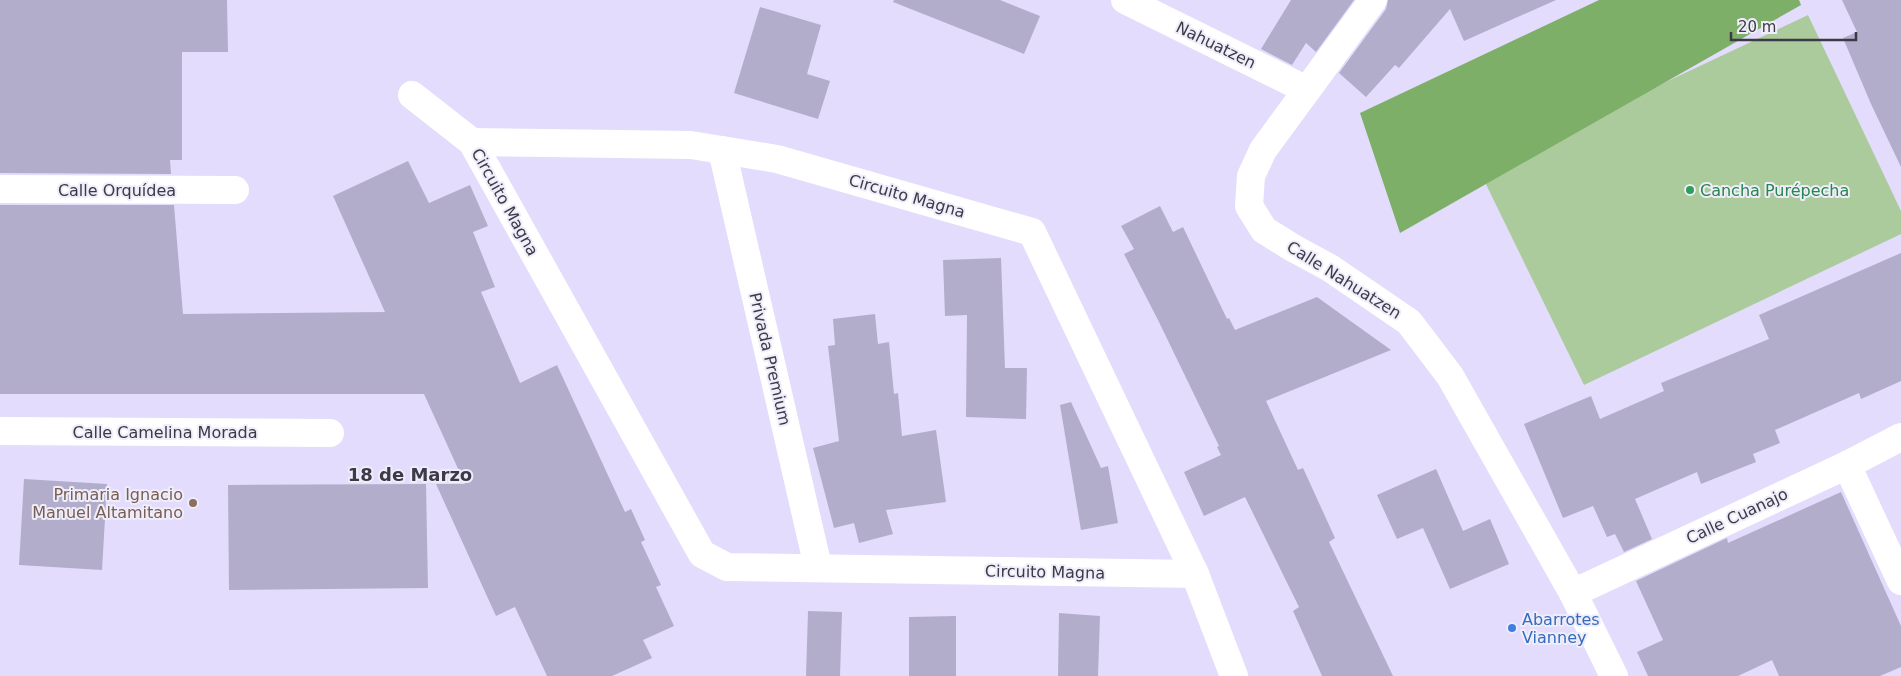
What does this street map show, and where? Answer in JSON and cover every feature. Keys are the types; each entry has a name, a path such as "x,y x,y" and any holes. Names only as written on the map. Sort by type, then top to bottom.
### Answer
{"street":[{"name":"Nahuatzen","path":"1125,0 1307,90"},
{"name":"Calle Nahuatzen","path":"1373,0 1263,150 1251,176 1249,206 1264,230 1330,268 1409,322 1450,376 1573,593 1614,676"},
{"path":"412,95 472,142"},
{"name":"Circuito Magna","path":"1195,574 727,567 702,554 472,142 691,145 778,159 1032,232 1195,574 1234,676"},
{"name":"Privada Premium","path":"722,150 818,567"},
{"name":"Calle Orquídea","path":"0,189 235,190"},
{"name":"Calle Camelina Morada","path":"0,431 330,433"},
{"name":"Calle Cuanajo","path":"1573,593 1847,465 1901,437"},
{"path":"1847,465 1901,581"}],"green space":[{"path":"1599,0 1799,0 1801,5 1400,233 1360,113"},
{"name":"Cancha Purépecha","path":"1808,15 1901,211 1901,234 1584,385 1479,170"}],"building":[{"path":"0,0 227,0 228,52 182,52 182,160 170,160 171,174 0,173"},
{"path":"894,0 1000,0 1040,16 1024,54 893,2"},
{"path":"1291,0 1354,0 1316,52 1306,43 1292,65 1261,49"},
{"path":"1388,0 1556,0 1464,41 1450,9 1399,68 1395,65 1366,97 1339,73 1386,9"},
{"path":"1842,0 1901,0 1901,167 1871,104 1843,38 1857,32"},
{"path":"760,7 821,25 807,74 830,81 818,119 734,93"},
{"path":"408,161 429,203 470,185 488,226 473,232 495,287 481,292 520,383 557,365 625,512 631,509 645,540 641,542 661,585 656,587 674,626 643,640 652,658 612,676 547,676 515,607 496,616 436,484 465,484 424,394 0,394 0,205 174,205 183,314 385,312 333,196"},
{"path":"1160,206 1173,232 1183,227 1227,319 1229,318 1235,330 1317,297 1391,350 1266,401 1298,470 1303,468 1335,538 1329,542 1393,676 1322,676 1293,611 1299,607 1245,497 1204,516 1184,472 1221,455 1217,447 1219,446 1124,254 1134,249 1121,226"},
{"path":"1901,253 1901,381 1861,399 1859,393 1775,430 1780,443 1753,454 1756,462 1701,484 1697,472 1635,499 1652,539 1624,552 1615,534 1607,537 1593,506 1563,518 1524,424 1591,396 1600,419 1664,391 1661,383 1769,339 1759,315"},
{"path":"1001,258 1005,368 1027,368 1026,419 966,417 967,315 945,316 943,260"},
{"path":"875,314 878,344 889,342 894,394 898,393 902,436 936,430 946,502 886,510 893,534 859,543 854,523 834,528 813,448 839,441 828,346 835,345 833,319"},
{"path":"1071,402 1101,468 1108,466 1118,523 1081,530 1060,405"},
{"path":"1436,469 1463,531 1490,519 1509,564 1450,589 1423,528 1397,539 1377,495"},
{"path":"24,479 107,484 102,570 19,565"},
{"path":"426,484 428,588 229,590 228,485"},
{"path":"1841,492 1901,626 1901,667 1880,676 1779,676 1772,660 1738,676 1648,676 1637,652 1663,640 1636,581 1727,538 1728,543"},
{"path":"808,611 842,612 840,676 806,676"},
{"path":"1059,613 1100,616 1098,676 1058,676"},
{"path":"956,616 956,676 909,676 909,617"}],"place":[{"name":"Cancha Purépecha","path":"1690,190"},
{"name":"Primaria Ignacio Manuel Altamitano","path":"193,503"},
{"name":"Abarrotes Vianney","path":"1512,628"}],"district":[{"name":"18 de Marzo","path":"410,474"}]}
